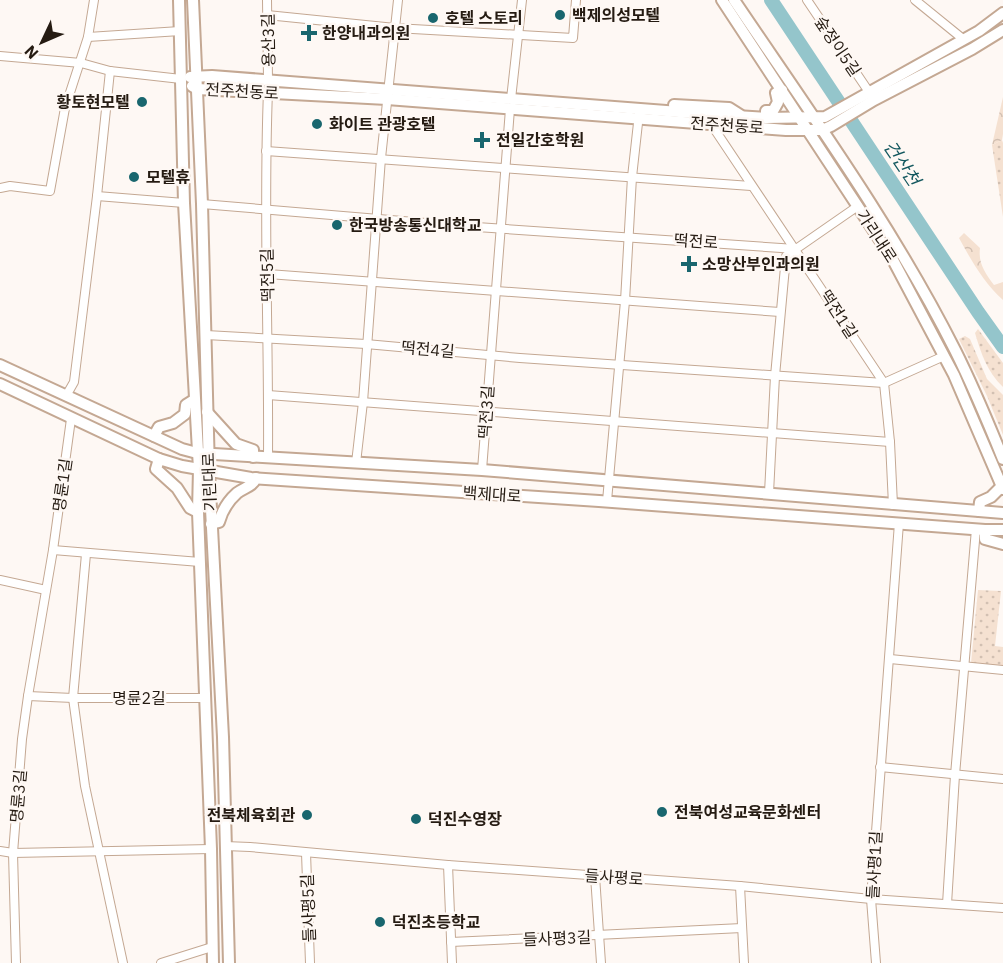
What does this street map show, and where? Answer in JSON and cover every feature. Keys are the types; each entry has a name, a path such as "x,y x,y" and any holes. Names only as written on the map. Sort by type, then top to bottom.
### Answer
{"street":[{"path":"0,188 10,186 50,191 65,108 88,37 94,0"},
{"name":"기린대로","path":"179,0 184,203 194,400 211,524 223,738 229,963"},
{"name":"기린대로","path":"193,0 206,335 207,412 203,454"},
{"name":"용산3길","path":"267,0 268,86"},
{"path":"356,463 363,402 381,158 398,0"},
{"name":"떡전3길","path":"482,470 505,168 522,0"},
{"path":"267,15 395,28 573,38 576,0"},
{"name":"가리내로","path":"722,0 892,260 944,356 1003,487"},
{"name":"가리내로","path":"734,0 823,123 914,276 955,350 1003,459"},
{"name":"숲정이5길","path":"807,0 869,96"},
{"path":"915,0 963,39"},
{"path":"823,123 979,31 1003,13"},
{"path":"869,96 972,49 1003,30"},
{"path":"88,37 180,31"},
{"path":"0,56 81,63 110,71 181,79"},
{"path":"66,396 74,381 110,71"},
{"name":"전주천동로","path":"181,79 196,76 268,86 639,114 801,118 823,123"},
{"name":"전주천동로","path":"181,79 197,89 268,86"},
{"name":"떡전5길","path":"268,86 266,151 268,458"},
{"path":"766,118 766,111 773,111 778,102 776,93 782,90"},
{"path":"606,105 607,100 729,108 743,116"},
{"name":"전주천동로","path":"511,104 606,105 639,114 711,124 807,130 823,123"},
{"path":"607,501 639,114"},
{"name":"떡전1길","path":"711,124 884,383 893,505"},
{"path":"266,151 751,186"},
{"path":"97,196 184,203"},
{"path":"202,204 500,228"},
{"path":"769,493 775,376 786,256 858,206"},
{"name":"떡전로","path":"500,228 796,249"},
{"path":"268,274 780,312"},
{"name":"떡전4길","path":"206,335 366,344 490,355"},
{"path":"490,355 884,383 944,356"},
{"name":"백제대로","path":"0,365 182,449 203,454 609,479 1003,513"},
{"name":"백제대로","path":"0,384 159,459 204,470 256,478 1003,530"},
{"path":"268,396 890,442"},
{"path":"154,436 159,427 173,423 185,414 186,405 194,400"},
{"path":"207,412 236,444 253,450 253,457"},
{"name":"명륜1길","path":"46,590 71,419"},
{"path":"159,459 156,469 177,488 190,508 198,512"},
{"name":"기린대로","path":"204,470 198,512 213,963"},
{"path":"211,524 219,522 227,503 252,485 256,478"},
{"path":"640,504 642,482"},
{"path":"979,511 980,502 991,497 1003,487"},
{"path":"853,520 854,501"},
{"name":"들사평1길","path":"876,963 871,899 899,523"},
{"path":"981,530 985,539 1003,544"},
{"path":"947,904 954,775 964,666 981,530"},
{"path":"53,550 200,562"},
{"path":"86,554 73,698 85,786 123,963"},
{"path":"0,580 46,590 28,696"},
{"path":"890,659 1003,670"},
{"name":"명륜2길","path":"28,696 205,698"},
{"name":"명륜3길","path":"16,963 13,853 22,739 28,696"},
{"path":"880,768 1003,779"},
{"name":"들사평로","path":"225,846 1003,908"},
{"path":"0,851 13,853 211,849"},
{"name":"들사평5길","path":"306,853 310,963"},
{"path":"447,865 452,963"},
{"name":"들사평3길","path":"595,876 601,963"},
{"path":"740,886 744,963"},
{"name":"들사평3길","path":"451,942 742,928"},
{"path":"161,963 212,947"}],"green space":[{"path":"1003,97 1002,140 992,145"},
{"path":"1002,140 1003,143 1003,217 992,145"},
{"path":"964,233 980,248 983,268 994,285 1003,282 1003,300 984,279 968,255 959,238"},
{"path":"978,329 1003,363 1003,387 985,362 975,333"},
{"path":"965,336 970,339 987,379 1003,395 1003,435 959,339"},
{"path":"978,590 1001,591 995,646 1003,647 1003,667 971,663"}],"waterway":[{"name":"건산천","path":"771,0 1003,347"}],"place":[{"name":"백제의성모텔","path":"560,15"},
{"name":"호텔 스토리","path":"433,18"},
{"name":"한양내과의원","path":"309,33"},
{"name":"황토현모텔","path":"142,102"},
{"name":"화이트 관광호텔","path":"317,124"},
{"name":"전일간호학원","path":"482,140"},
{"name":"모텔휴","path":"134,177"},
{"name":"한국방송통신대학교","path":"337,225"},
{"name":"소망산부인과의원","path":"689,264"},
{"name":"전북여성교육문화센터","path":"662,812"},
{"name":"전북체육회관","path":"307,815"},
{"name":"덕진수영장","path":"416,819"},
{"name":"덕진초등학교","path":"380,922"}]}
